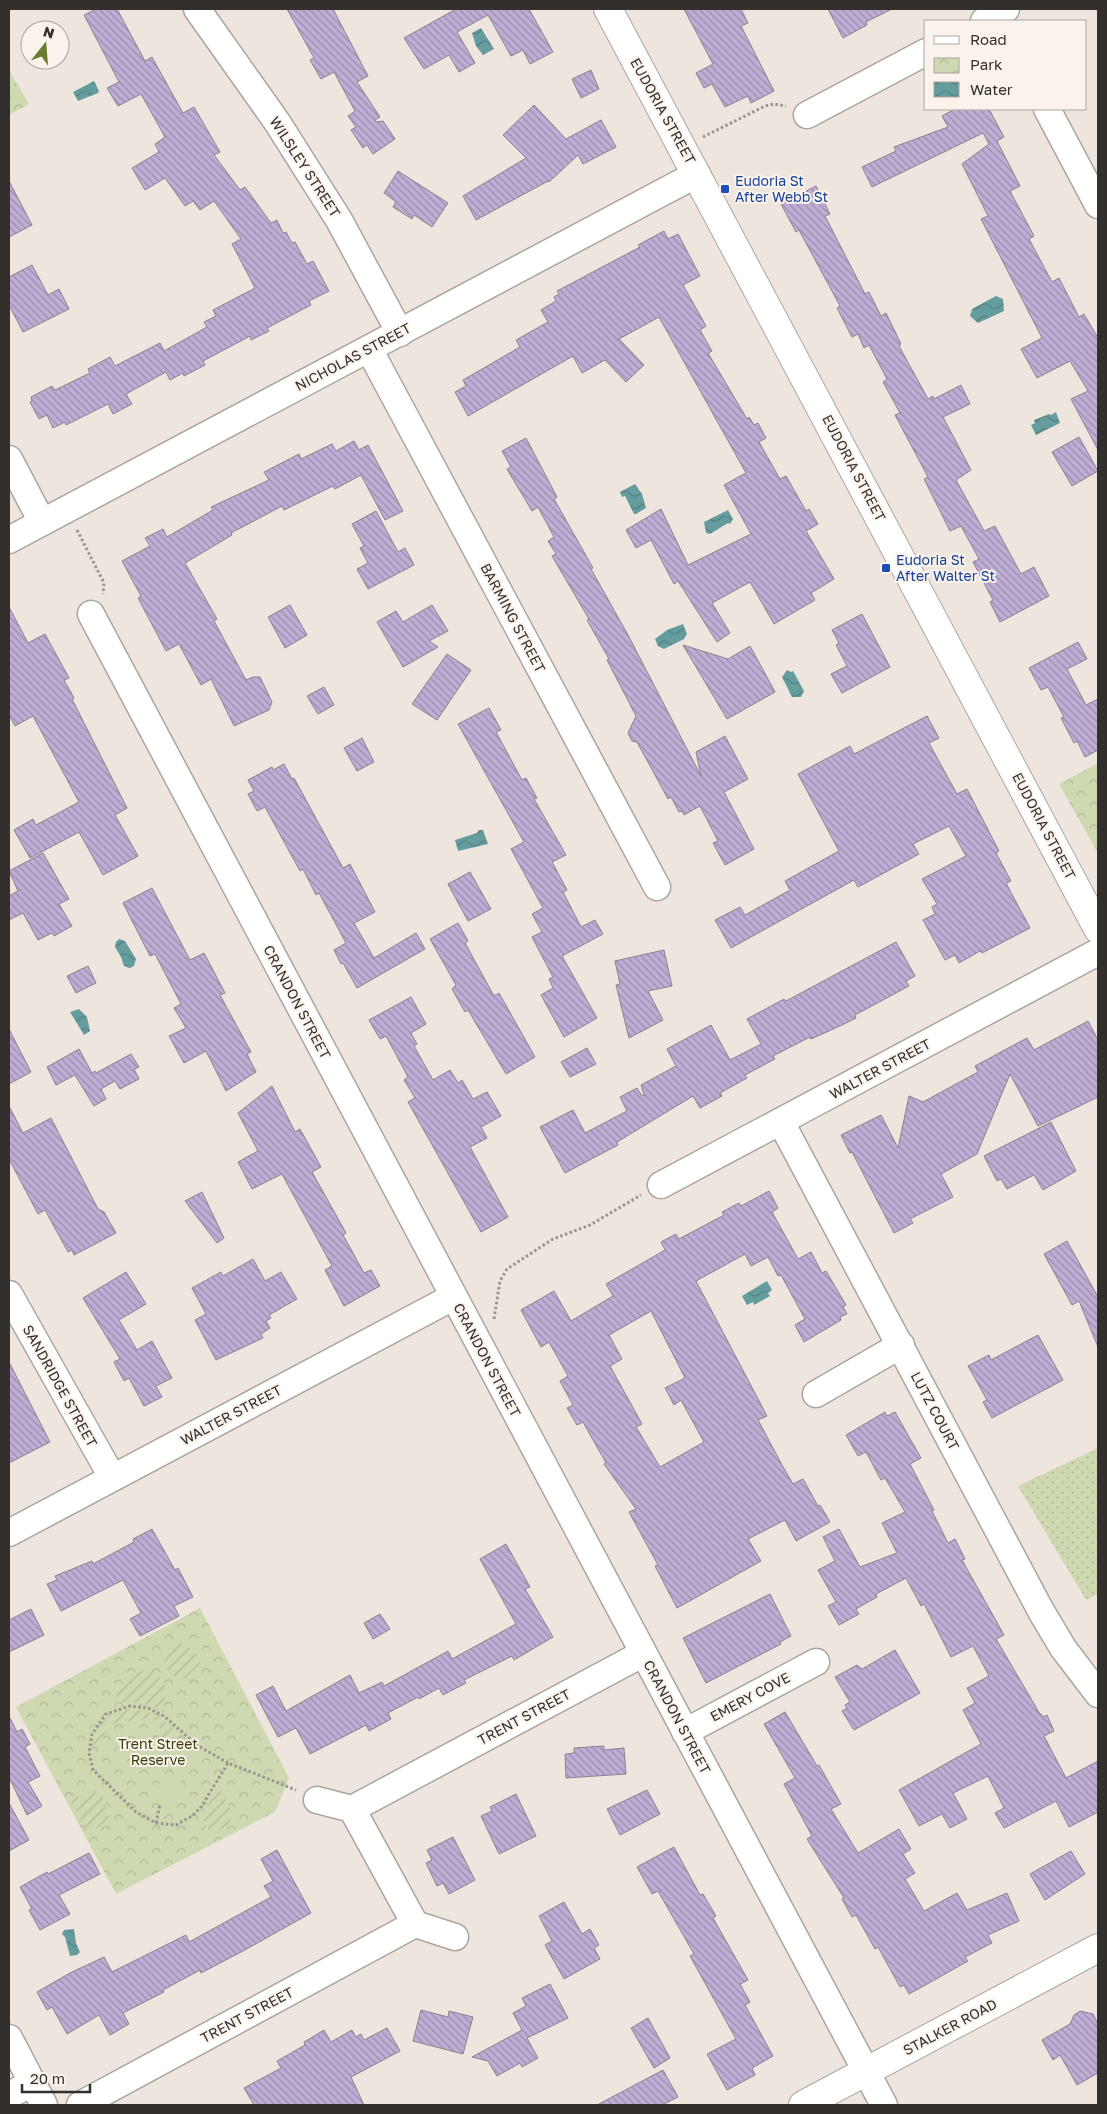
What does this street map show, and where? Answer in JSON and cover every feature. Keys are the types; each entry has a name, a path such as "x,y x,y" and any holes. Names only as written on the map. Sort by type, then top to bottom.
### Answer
{"main road":[{"name":"EUDORIA STREET","path":"608,9 1098,929"},
{"name":"STALKER ROAD","path":"803,2105 1098,1948"}],"street":[{"name":"WILSLEY STREET","path":"197,9 277,122 329,204 400,333"},
{"path":"806,115 924,53"},
{"path":"1048,110 1098,205"},
{"name":"NICHOLAS STREET","path":"9,540 697,174"},
{"name":"BARMING STREET","path":"369,349 657,887"},
{"path":"9,459 42,522"},
{"name":"CRANDON STREET","path":"91,614 453,1297 474,1333 642,1654 884,2105"},
{"name":"WALTER STREET","path":"661,1185 1098,952"},
{"name":"LUTZ COURT","path":"781,1122 901,1344 1041,1611 1063,1648 1098,1694"},
{"name":"SANDRIDGE STREET","path":"9,1294 112,1477"},
{"name":"WALTER STREET","path":"9,1533 453,1297"},
{"path":"816,1394 901,1344"},
{"name":"TRENT STREET","path":"352,1809 642,1654"},
{"name":"EMERY COVE","path":"685,1732 816,1662"},
{"path":"317,1800 352,1809 415,1924 455,1937"},
{"name":"TRENT STREET","path":"80,2105 415,1924"},
{"path":"9,2038 38,2094 9,2096"}],"path":[{"path":"683,148 765,106 782,104 806,115"},
{"path":"66,509 104,583 105,591 91,614"},
{"path":"474,1333 491,1324 494,1319 500,1281 507,1269 553,1239 590,1225 629,1201 661,1185"},
{"path":"228,1763 201,1807 192,1816 176,1825 156,1822 136,1812 94,1770 89,1753 92,1734 106,1714 130,1706 148,1708 164,1716 197,1745 228,1763 277,1781 317,1800"},
{"path":"156,1822 160,1804"}],"green space":[{"path":"9,70 29,104 9,115"},
{"path":"1098,763 1098,853 1059,784"},
{"path":"1098,1448 1098,1594 1086,1600 1018,1486"},
{"name":"Trent Street Reserve","path":"200,1608 289,1778 275,1812 116,1894 16,1707"},
{"path":"177,1640 188,1646 197,1655 200,1666 194,1677 177,1677 166,1668 166,1654"},
{"path":"146,1670 161,1679 166,1687 165,1713 140,1703 113,1703 127,1678"},
{"path":"127,1709 141,1710 152,1714 163,1719 173,1728 161,1746 159,1726 154,1721 146,1719 111,1725 105,1732 102,1745 92,1747 99,1726 107,1718"},
{"path":"177,1775 188,1796 164,1808 153,1787"},
{"path":"219,1785 231,1817 229,1823 224,1828 215,1832 206,1828 201,1811 204,1808 207,1809"},
{"path":"88,1791 95,1791 103,1796 110,1820 106,1826 96,1828 88,1834 70,1800 76,1796 81,1798"}],"water":[{"path":"481,28 494,49 483,55 476,46 472,33"},
{"path":"94,81 99,91 98,93 78,101 73,92"},
{"path":"996,296 1003,299 1004,311 978,323 970,316 972,309"},
{"path":"1056,412 1060,423 1036,435 1031,425 1035,423 1034,420"},
{"path":"635,484 642,494 646,508 634,514 625,496 622,497 620,492"},
{"path":"728,510 733,519 730,524 728,523 710,534 706,533 704,522"},
{"path":"683,624 687,634 684,639 664,649 658,646 655,639 667,630"},
{"path":"787,670 793,671 804,691 801,697 792,697 782,677"},
{"path":"479,830 483,830 488,844 458,851 455,840 477,833"},
{"path":"119,939 125,941 136,959 134,966 130,968 124,966 115,947"},
{"path":"79,1009 87,1017 90,1031 84,1035 70,1012"},
{"path":"767,1281 772,1290 768,1293 770,1296 754,1305 753,1302 747,1305 742,1296"},
{"path":"74,1929 76,1943 80,1952 77,1955 70,1956 65,1937 62,1934 64,1930"}],"building":[{"path":"96,9 117,9 145,61 152,57 183,113 194,107 220,152 214,155 240,190 245,187 271,223 277,220 283,233 286,232 292,243 295,242 307,264 313,261 329,291 309,301 311,305 267,328 269,331 251,340 250,336 203,361 205,365 184,376 183,373 170,380 166,372 126,394 132,404 113,414 108,404 66,425 65,422 53,428 47,415 39,419 30,402 32,401 31,397 52,386 55,390 90,373 88,369 110,357 115,366 160,343 164,351 207,327 204,322 216,316 213,310 255,288 232,244 241,239 214,201 200,210 193,201 185,206 165,178 145,190 132,168 159,152 155,144 165,137 141,94 118,106 107,88 119,82 84,15"},
{"path":"287,9 333,9 368,76 357,82 380,117 375,120 376,122 383,121 395,139 373,154 367,145 363,148 351,130 356,127 348,116 355,111 334,72 321,79 310,60 314,58"},
{"path":"456,9 529,9 553,52 530,64 523,50 511,56 488,15 457,32 475,63 459,72 449,55 424,69 404,38"},
{"path":"684,9 741,9 748,23 741,26 774,91 751,103 748,96 725,107 712,84 704,88 696,73 713,64"},
{"path":"828,9 892,9 866,22 867,25 843,38"},
{"path":"591,70 599,89 581,98 572,79"},
{"path":"534,105 566,139 601,120 616,147 583,164 578,155 549,182 476,220 463,196 526,158 503,135"},
{"path":"953,110 990,110 1004,137 997,141 1020,186 1010,191 1034,236 1029,239 1052,282 1059,278 1079,317 1084,314 1098,338 1098,450 1071,399 1088,391 1070,361 1037,378 1021,349 1042,338 981,219 988,216 962,164 989,144 983,133 872,187 862,167 896,151 894,147 948,127 942,116"},
{"path":"398,171 448,203 432,227 414,215 412,219 393,207 396,202 384,193"},
{"path":"9,181 32,225 9,237"},
{"path":"816,186 830,214 825,216 865,294 869,292 881,316 886,313 901,344 899,346 928,399 933,396 934,399 961,385 970,404 943,417 971,470 956,480 984,531 995,526 1021,574 1034,567 1049,596 1000,622 990,602 993,600 973,562 979,559 961,526 950,531 924,479 928,477 895,415 900,413 883,382 887,379 869,345 864,348 858,334 852,337 837,308 840,306 799,230 796,232 781,204"},
{"path":"664,231 668,239 678,234 700,276 683,285 706,326 700,330 712,351 708,353 747,419 749,417 754,425 758,423 766,438 759,442 780,479 786,476 806,511 809,509 818,524 806,531 834,579 811,593 815,600 774,624 750,582 712,603 730,633 717,642 678,581 674,584 651,540 636,548 626,530 661,509 688,565 751,534 724,485 746,473 659,317 619,339 644,365 626,382 605,360 582,373 573,356 468,416 455,392 466,386 463,380 520,347 516,340 548,322 541,310 556,301 554,297 559,294 557,291 640,247 638,245"},
{"path":"32,265 48,295 59,289 69,309 23,332 9,305 9,277"},
{"path":"1079,437 1098,471 1072,486 1052,452"},
{"path":"526,438 557,497 554,499 593,568 591,569 628,635 701,776 696,752 725,736 748,779 724,792 754,849 725,865 713,843 718,841 700,806 684,815 682,811 679,812 671,797 668,799 637,742 632,741 628,733 636,716 607,660 609,659 587,620 589,619 552,556 556,554 548,541 554,537 538,507 532,511 507,469 511,467 502,451"},
{"path":"354,441 359,450 368,445 403,511 385,520 361,475 335,489 333,486 284,510 282,506 231,533 232,535 185,563 217,619 214,621 246,680 260,677 272,702 269,710 234,726 211,679 201,685 179,644 166,651 138,598 141,596 122,561 150,546 145,538 163,529 167,537 213,510 211,507 269,480 264,472 299,454 301,459 332,444 336,451"},
{"path":"376,511 398,552 405,548 414,565 368,589 357,569 368,563 360,548 364,546 352,524"},
{"path":"290,605 307,635 285,648 268,617"},
{"path":"432,605 448,631 429,641 438,647 403,667 377,622 396,611 403,622"},
{"path":"9,607 28,643 45,634 69,678 64,680 74,698 72,699 127,808 115,815 138,856 103,875 79,832 30,858 14,830 33,819 36,825 79,802 33,716 15,726 9,715"},
{"path":"862,614 890,667 842,693 831,674 847,666 836,645 839,643 832,630"},
{"path":"1078,642 1087,659 1067,669 1086,705 1098,699 1098,750 1085,757 1077,741 1074,743 1061,718 1064,717 1048,687 1041,690 1029,668"},
{"path":"683,645 728,659 750,646 775,692 727,719"},
{"path":"447,654 471,670 437,720 412,704"},
{"path":"324,687 334,705 318,714 307,696"},
{"path":"489,708 501,730 496,732 522,780 526,778 537,798 534,799 566,855 552,862 567,890 563,892 581,927 595,920 603,934 562,956 597,1018 564,1037 541,995 553,988 549,979 553,977 532,937 542,932 532,914 543,908 511,849 524,842 458,724"},
{"path":"927,716 939,738 929,743 957,794 967,789 999,851 996,853 1011,881 1006,883 1030,928 959,963 955,955 945,960 923,920 935,914 932,907 937,904 922,879 966,856 949,826 913,844 919,854 858,887 854,880 731,948 715,920 740,907 745,915 790,890 785,881 839,851 798,774 850,746 854,754"},
{"path":"362,738 374,762 357,771 344,748"},
{"path":"284,764 292,779 294,778 343,868 350,864 375,912 354,923 374,958 416,933 425,949 357,988 334,950 346,943 319,893 316,895 303,869 300,871 265,807 257,811 248,794 254,791 248,780 272,767 273,770"},
{"path":"43,853 69,899 59,904 72,926 54,936 52,933 38,940 23,913 9,920 9,896 18,891 9,871"},
{"path":"470,872 491,909 468,921 448,884"},
{"path":"152,888 190,960 204,953 225,993 220,995 251,1052 247,1054 256,1072 226,1091 206,1051 184,1063 169,1036 186,1028 174,1008 181,1004 155,954 150,956 123,903"},
{"path":"458,923 468,941 465,943 494,996 499,993 535,1057 506,1074 468,1010 465,1012 452,989 456,985 430,939"},
{"path":"896,942 915,976 906,981 909,986 855,1015 856,1018 811,1039 810,1037 773,1056 775,1059 745,1075 747,1078 720,1093 722,1096 700,1108 693,1096 617,1142 618,1145 565,1173 540,1127 573,1110 585,1133 627,1111 620,1097 637,1088 642,1096 644,1095 641,1085 676,1066 667,1049 711,1025 730,1060 761,1044 747,1019 784,999 786,1001"},
{"path":"664,950 672,986 648,991 663,1020 629,1038 616,985 620,984 615,961"},
{"path":"88,966 96,983 76,993 67,976"},
{"path":"411,997 426,1024 411,1033 417,1044 414,1046 433,1080 450,1070 458,1083 462,1080 473,1099 487,1092 501,1116 481,1127 487,1138 470,1147 508,1217 481,1232 408,1102 415,1098 404,1080 408,1077 386,1036 380,1039 369,1020"},
{"path":"1088,1021 1098,1040 1098,1097 1038,1126 1010,1074 977,1154 941,1174 953,1197 910,1219 913,1223 894,1233 852,1152 850,1153 841,1135 881,1115 898,1148 909,1096 923,1102 978,1072 975,1066 1027,1038 1034,1050"},
{"path":"9,1029 31,1072 9,1084"},
{"path":"587,1048 596,1064 570,1077 561,1062"},
{"path":"79,1049 92,1073 95,1071 96,1073 131,1054 139,1067 134,1069 139,1079 120,1089 115,1081 101,1089 106,1099 94,1106 75,1075 56,1085 47,1067"},
{"path":"272,1086 295,1132 300,1129 321,1167 312,1172 346,1233 343,1235 364,1273 371,1270 380,1286 344,1306 325,1270 332,1266 282,1174 252,1189 238,1162 258,1151 238,1113"},
{"path":"9,1106 23,1133 51,1118 98,1209 104,1212 116,1233 74,1255 72,1250 68,1252 45,1210 38,1214 9,1159"},
{"path":"1051,1122 1076,1171 1043,1190 1034,1175 1007,1189 1001,1179 997,1181 984,1156"},
{"path":"769,1191 778,1208 772,1212 798,1259 811,1252 822,1273 826,1271 846,1305 843,1307 847,1314 840,1317 841,1320 804,1342 795,1325 805,1319 781,1275 778,1276 768,1257 751,1266 745,1254 696,1281 767,1416 758,1420 782,1465 793,1484 803,1479 818,1506 820,1505 830,1522 796,1541 785,1520 748,1539 761,1561 677,1608 655,1566 658,1565 629,1512 636,1509 604,1464 606,1463 583,1422 577,1425 567,1408 573,1405 560,1381 568,1376 549,1342 541,1347 521,1310 554,1291 571,1321 613,1296 606,1284 665,1250 661,1242 676,1234 679,1239 724,1215 722,1212 739,1203 741,1206","holes":["651,1311 685,1378 665,1388 674,1405 681,1400 704,1442 660,1467 636,1427 642,1424 610,1366 622,1359 609,1335"]},
{"path":"202,1192 224,1238 217,1243 185,1201"},
{"path":"1067,1241 1098,1297 1098,1347 1079,1301 1072,1305 1044,1254"},
{"path":"253,1259 265,1281 281,1272 297,1299 269,1315 271,1318 266,1321 270,1328 261,1334 263,1338 216,1360 195,1320 206,1314 192,1288 221,1272 223,1276"},
{"path":"126,1272 146,1304 119,1320 137,1350 152,1341 172,1378 156,1386 162,1397 144,1406 129,1378 124,1381 114,1362 120,1359 83,1298"},
{"path":"1038,1335 1063,1380 992,1418 983,1402 987,1400 968,1366 989,1355 991,1360"},
{"path":"9,1362 50,1442 9,1463"},
{"path":"885,1412 887,1416 895,1412 921,1458 910,1464 934,1510 932,1511 948,1543 955,1539 965,1559 962,1560 1004,1635 996,1639 1040,1714 1043,1717 1047,1715 1054,1731 1044,1736 1066,1778 1098,1761 1098,1812 1069,1827 1056,1801 1004,1828 995,1813 1004,1808 988,1776 953,1793 967,1819 950,1828 942,1814 919,1826 899,1790 981,1744 963,1710 975,1703 967,1688 989,1676 973,1646 951,1657 924,1604 921,1606 906,1578 876,1594 877,1597 856,1609 859,1614 839,1625 828,1606 836,1602 818,1570 835,1561 823,1537 839,1529 860,1567 897,1553 882,1523 905,1512 885,1478 881,1480 866,1452 858,1456 846,1435"},
{"path":"152,1529 175,1570 178,1568 193,1597 174,1606 179,1616 140,1636 130,1619 141,1613 123,1580 61,1611 47,1584 57,1580 55,1576 92,1561 93,1564 134,1542 133,1539"},
{"path":"506,1544 530,1587 525,1589 553,1637 514,1660 512,1656 464,1680 466,1683 443,1695 439,1688 419,1699 418,1697 388,1713 391,1719 369,1731 366,1725 310,1754 296,1728 278,1737 256,1695 273,1686 286,1711 350,1675 359,1693 382,1682 384,1686 448,1651 452,1659 516,1624 480,1559"},
{"path":"770,1594 791,1636 780,1642 781,1644 706,1683 683,1638"},
{"path":"31,1609 44,1635 9,1652 9,1620"},
{"path":"380,1614 390,1629 373,1639 364,1623"},
{"path":"895,1650 920,1693 854,1730 842,1711 847,1708 845,1705 850,1702 835,1677 857,1665 862,1669"},
{"path":"785,1712 841,1804 831,1809 858,1853 899,1829 911,1849 903,1854 915,1873 905,1879 924,1911 957,1893 967,1910 1007,1893 1019,1921 988,1935 992,1943 965,1957 968,1961 929,1983 909,1994 904,1985 900,1987 878,1947 875,1949 856,1915 852,1917 842,1899 844,1898 807,1839 812,1836 784,1784 795,1778 764,1724"},
{"path":"9,1716 17,1732 22,1729 30,1744 25,1747 40,1776 28,1782 42,1806 27,1815 9,1777"},
{"path":"604,1746 604,1750 624,1748 626,1774 566,1778 565,1754 574,1753 574,1748"},
{"path":"647,1790 660,1814 620,1835 607,1809"},
{"path":"516,1794 536,1836 499,1854 481,1816 492,1811 490,1807"},
{"path":"9,1803 29,1840 9,1851"},
{"path":"453,1837 475,1880 449,1894 443,1883 437,1886 426,1863 432,1860 427,1850"},
{"path":"674,1847 700,1895 703,1894 716,1916 713,1918 748,1980 740,1984 750,2002 745,2005 773,2056 752,2068 755,2075 727,2090 707,2054 736,2039 690,1956 694,1954 658,1891 652,1894 637,1867"},
{"path":"277,1850 311,1913 201,1973 200,1970 163,1990 164,1992 123,2013 129,2024 110,2035 99,2015 67,2034 52,2007 47,2010 37,1992 70,1973 104,1957 112,1972 186,1935 189,1942 271,1897 264,1886 273,1881 261,1859"},
{"path":"1071,1851 1085,1874 1045,1900 1030,1874"},
{"path":"89,1853 100,1874 59,1895 70,1914 40,1930 29,1910 32,1909 20,1887 47,1872 48,1874"},
{"path":"564,1902 582,1934 590,1929 599,1945 594,1948 600,1959 564,1979 545,1945 552,1941 539,1916"},
{"path":"550,1984 568,2018 527,2038 538,2058 522,2067 520,2063 497,2076 488,2061 472,2057 522,2030 513,2013 526,2006 522,1998"},
{"path":"421,2010 448,2017 449,2011 473,2017 463,2054 413,2041"},
{"path":"1080,2011 1093,2014 1098,2024 1098,2073 1077,2085 1060,2055 1053,2060 1042,2040 1070,2024 1074,2015"},
{"path":"648,2018 670,2058 654,2068 631,2028"},
{"path":"387,2028 400,2051 351,2077 364,2105 254,2105 244,2088 281,2068 277,2061 305,2045 304,2042 324,2030 331,2042 352,2030 356,2037 361,2034 364,2040"},
{"path":"663,2070 678,2097 662,2105 597,2105"}],"place":[{"name":"Eudoria St After Webb St","path":"725,189"},
{"name":"Eudoria St After Walter St","path":"886,568"}]}
